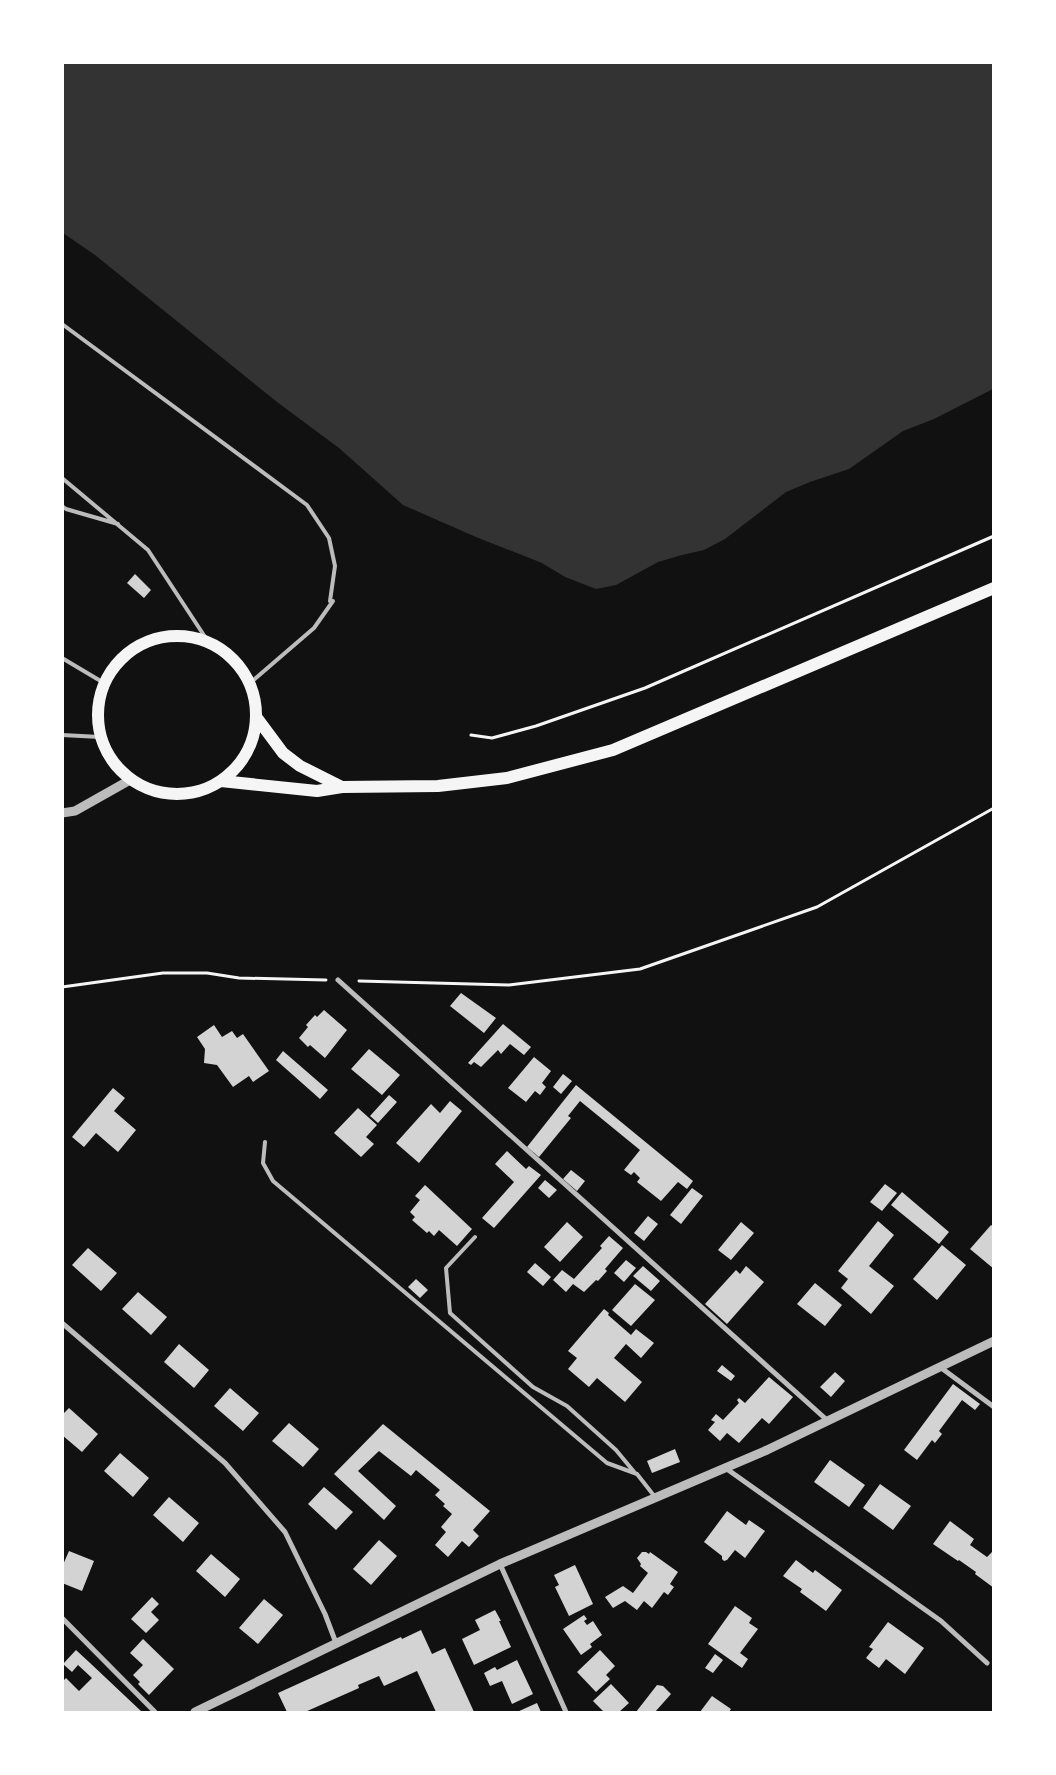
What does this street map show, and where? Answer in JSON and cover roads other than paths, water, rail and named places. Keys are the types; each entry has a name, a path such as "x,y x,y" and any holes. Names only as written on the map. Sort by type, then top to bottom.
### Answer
{"main road":[{"path":"221,781 318,791 342,787 438,786 507,778 613,750 994,588"},
{"path":"168,636 189,636 209,643 226,652 240,666 250,683 255,700 254,737 236,769 221,781 200,791 176,795 152,791 130,780 111,761 100,737 97,719 98,700 104,683 115,665 130,651 148,641 168,636"},
{"path":"256,718 283,753 300,766 342,787"}],"street":[{"path":"62,813 75,811 130,780"},
{"path":"338,980 828,1421"},
{"path":"62,1323 225,1463 285,1532 325,1614 336,1642"},
{"path":"195,1712 500,1564 767,1450 994,1341"},
{"path":"940,1367 994,1407"},
{"path":"724,1467 941,1622 987,1663"},
{"path":"500,1564 566,1712"},
{"path":"62,1618 155,1712"}],"lane":[{"path":"62,324 307,505 328,538 335,566 330,601 333,601 314,628 250,683"},
{"path":"62,478 148,550 209,643"},
{"path":"62,506 66,509 120,525"},
{"path":"62,658 104,683"},
{"path":"62,736 100,737"},
{"path":"265,1142 263,1163 273,1181 607,1463 637,1474"},
{"path":"475,1237 446,1268 450,1313 533,1387 567,1406 616,1450 655,1497"}]}
